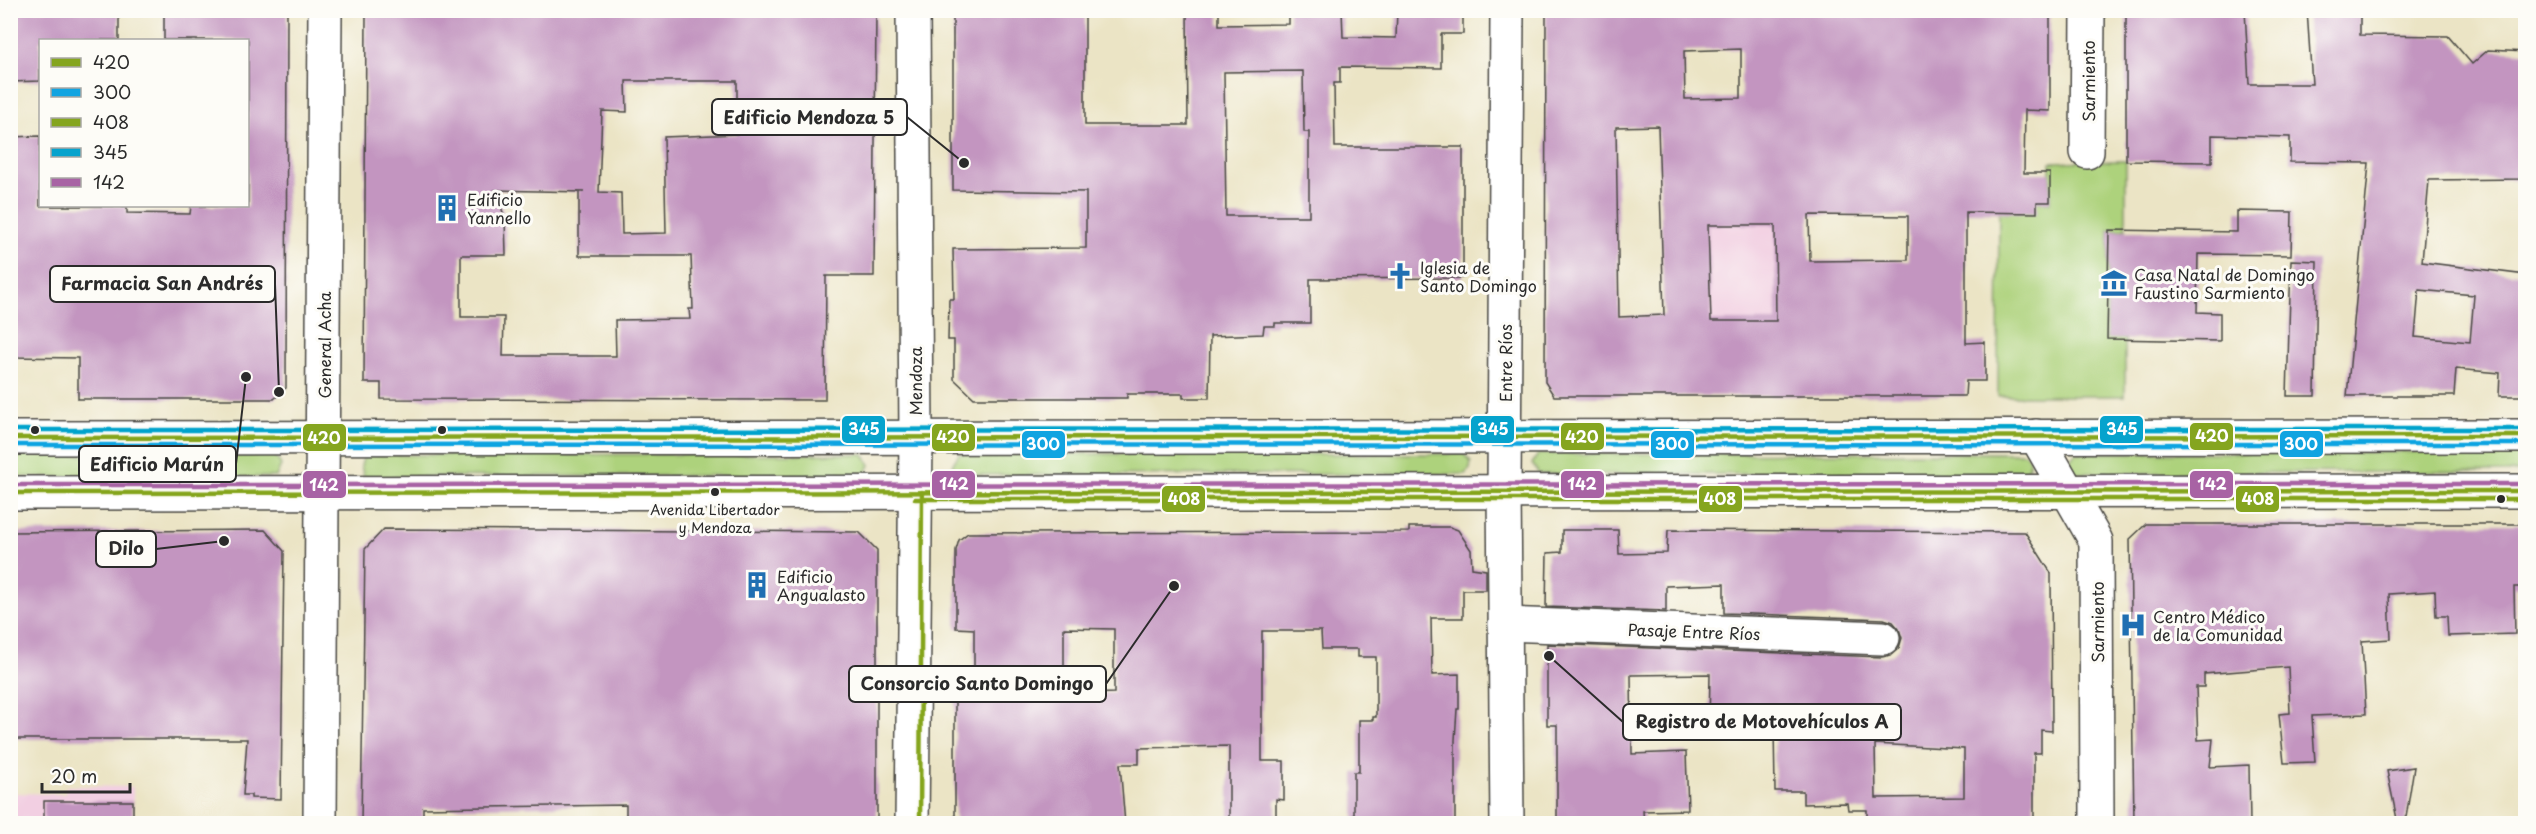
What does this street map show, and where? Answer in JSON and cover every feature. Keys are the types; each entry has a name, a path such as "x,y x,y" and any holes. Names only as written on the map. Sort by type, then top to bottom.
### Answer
{"main road":[{"name":"General Acha","path":"320,824 324,493 325,10"},
{"name":"Mendoza","path":"912,824 916,437 913,10"},
{"name":"Entre Ríos","path":"1507,10 1504,437 1507,824"},
{"name":"Sarmiento","path":"2087,152 2088,10"},
{"name":"Sarmiento","path":"2036,436 2096,541 2097,824"},
{"path":"10,438 2526,436"},
{"path":"10,494 2526,491"},
{"name":"Pasaje Entre Ríos","path":"1505,624 1883,638"}],"shaded area":[{"path":"1808,139 1812,396 1713,396 1708,225"},
{"path":"66,786 133,787 133,819 154,820 154,824 11,824 11,793 65,794"}],"green space":[{"path":"2126,161 2126,230 2109,230 2107,338 2125,339 2125,396 1998,396 1999,201 2050,202 2050,162"},
{"path":"2526,452 2525,472 2074,473 2069,461 2075,453"},
{"path":"2024,453 2029,463 2024,474 1539,474 1532,464 1538,454"},
{"path":"864,454 870,465 865,475 364,477 361,466 364,455"},
{"path":"959,454 1464,454 1471,462 1470,469 1465,474 958,475 952,465"},
{"path":"10,455 275,455 281,465 276,477 11,477"}],"building":[{"path":"10,10 119,10 119,39 39,39 39,81 10,82"},
{"path":"164,10 287,10 286,388 274,399 78,399 78,358 10,357 10,137 39,136 39,207 127,207 127,213 190,214 191,207 249,207 249,39 164,39"},
{"path":"366,10 876,10 874,276 826,276 825,400 381,399 381,383 364,383","holes":["626,81 737,81 737,134 664,137 666,233 622,234 621,193 599,192 602,111 627,112","495,190 585,192 579,192 579,256 691,256 693,309 689,309 690,319 615,320 616,356 503,356 504,317 461,317 461,255 506,255 505,218"]},
{"path":"953,10 1085,10 1085,125 1188,125 1187,10 1219,10 1219,25 1289,24 1289,10 1342,10 1343,37 1396,38 1397,10 1463,10 1463,34 1441,34 1441,68 1340,67 1340,83 1334,83 1335,147 1463,147 1463,278 1310,279 1310,323 1275,323 1275,326 1264,326 1263,334 1210,336 1209,398 1183,398 1183,394 1127,394 1127,398 974,398 954,379 954,340 948,340 949,299 954,299 953,249 1086,248 1086,192 953,190","holes":["1303,71 1304,132 1309,132 1309,216 1226,216 1224,72"]},
{"path":"1546,10 2050,10 2050,111 2025,110 2024,173 2050,173 2050,202 2037,202 2037,213 1966,212 1966,343 1985,342 1985,381 1966,381 1965,396 1554,396 1545,382","holes":["1741,49 1741,98 1685,99 1684,51","1658,126 1664,315 1619,317 1616,127","1809,215 1908,216 1908,260 1810,261","1708,225 1775,225 1776,321 1711,321"]},
{"path":"2126,10 2245,10 2249,84 2312,84 2307,10 2360,10 2360,35 2448,36 2472,64 2488,50 2526,52 2526,179 2429,180 2422,262 2526,275 2526,396 2499,396 2500,373 2456,369 2454,396 2347,396 2369,163 2290,162 2290,137 2212,135 2212,162 2126,161","holes":["2419,290 2474,295 2470,342 2415,337"]},
{"path":"2237,211 2292,212 2291,255 2198,254 2197,312 2220,313 2220,341 2107,339 2109,230 2237,232"},
{"path":"2291,260 2317,261 2315,396 2287,396"},
{"path":"2146,524 2526,524 2526,587 2514,587 2515,634 2448,636 2447,616 2436,616 2435,591 2389,594 2391,639 2362,641 2366,714 2312,716 2315,762 2284,763 2279,714 2290,713 2288,667 2204,674 2204,687 2196,687 2198,740 2213,739 2210,767 2249,765 2250,824 2134,824 2130,539"},
{"path":"1409,527 1450,527 1458,530 1471,550 1472,568 1486,570 1486,590 1463,590 1463,618 1431,618 1432,675 1459,674 1459,709 1457,709 1455,740 1455,824 1354,824 1354,772 1359,772 1359,720 1373,720 1373,717 1376,717 1376,657 1358,657 1358,649 1322,649 1321,631 1262,631 1262,761 1284,761 1284,800 1276,799 1276,824 1229,824 1229,746 1139,748 1139,764 1120,764 1125,824 955,824 955,699 974,698 974,629 956,628 956,550 959,540 968,533 1409,532","holes":["1064,628 1114,629 1114,693 1064,695"]},
{"path":"384,529 859,532 877,550 877,824 626,824 626,805 423,808 423,824 361,824 365,549"},
{"path":"265,530 284,551 281,799 251,798 251,795 243,795 247,739 10,739 10,532"},
{"path":"1562,530 1618,530 1619,554 1667,553 1668,530 2025,532 2051,573 2052,731 2041,730 2041,753 2034,753 2034,824 1867,824 1867,810 1848,810 1847,803 1803,804 1803,791 1775,791 1774,726 1709,726 1710,674 1631,675 1632,754 1686,752 1688,810 1643,811 1644,824 1557,824 1557,725 1547,725 1547,644 1882,657 1891,655 1899,648 1902,638 1893,622 1884,619 1724,613 1724,584 1666,586 1666,611 1546,607 1547,553 1562,552","holes":["1875,744 1964,749 1964,797 1876,798"]},
{"path":"2414,767 2405,824 2398,824 2387,771"},
{"path":"44,801 133,801 133,824 44,824"}],"transit line":[{"name":"345","path":"10,430 2526,429"},
{"name":"420","path":"10,438 2526,436"},
{"name":"300","path":"10,445 2526,444"},
{"name":"142","path":"10,485 2526,484"},
{"name":"420","path":"10,493 2526,491"},
{"name":"408","path":"920,824 922,492"},
{"name":"408","path":"915,499 2526,499"}],"place":[{"name":"Edificio Mendoza 5","path":"964,163"},
{"name":"Edificio Yannello","path":"447,208"},
{"name":"Iglesia de Santo Domingo","path":"1400,276"},
{"name":"Casa Natal de Domingo Faustino Sarmiento","path":"2114,283"},
{"name":"Edificio Marún","path":"246,377"},
{"name":"Farmacia San Andrés","path":"279,392"},
{"name":"Avenida Libertador y Mendoza","path":"715,492"},
{"name":"Dilo","path":"224,541"},
{"name":"Edificio Angualasto","path":"757,585"},
{"name":"Consorcio Santo Domingo","path":"1174,586"},
{"name":"Centro Médico de la Comunidad","path":"2133,625"},
{"name":"Registro de Motovehículos A","path":"1549,656"}]}
